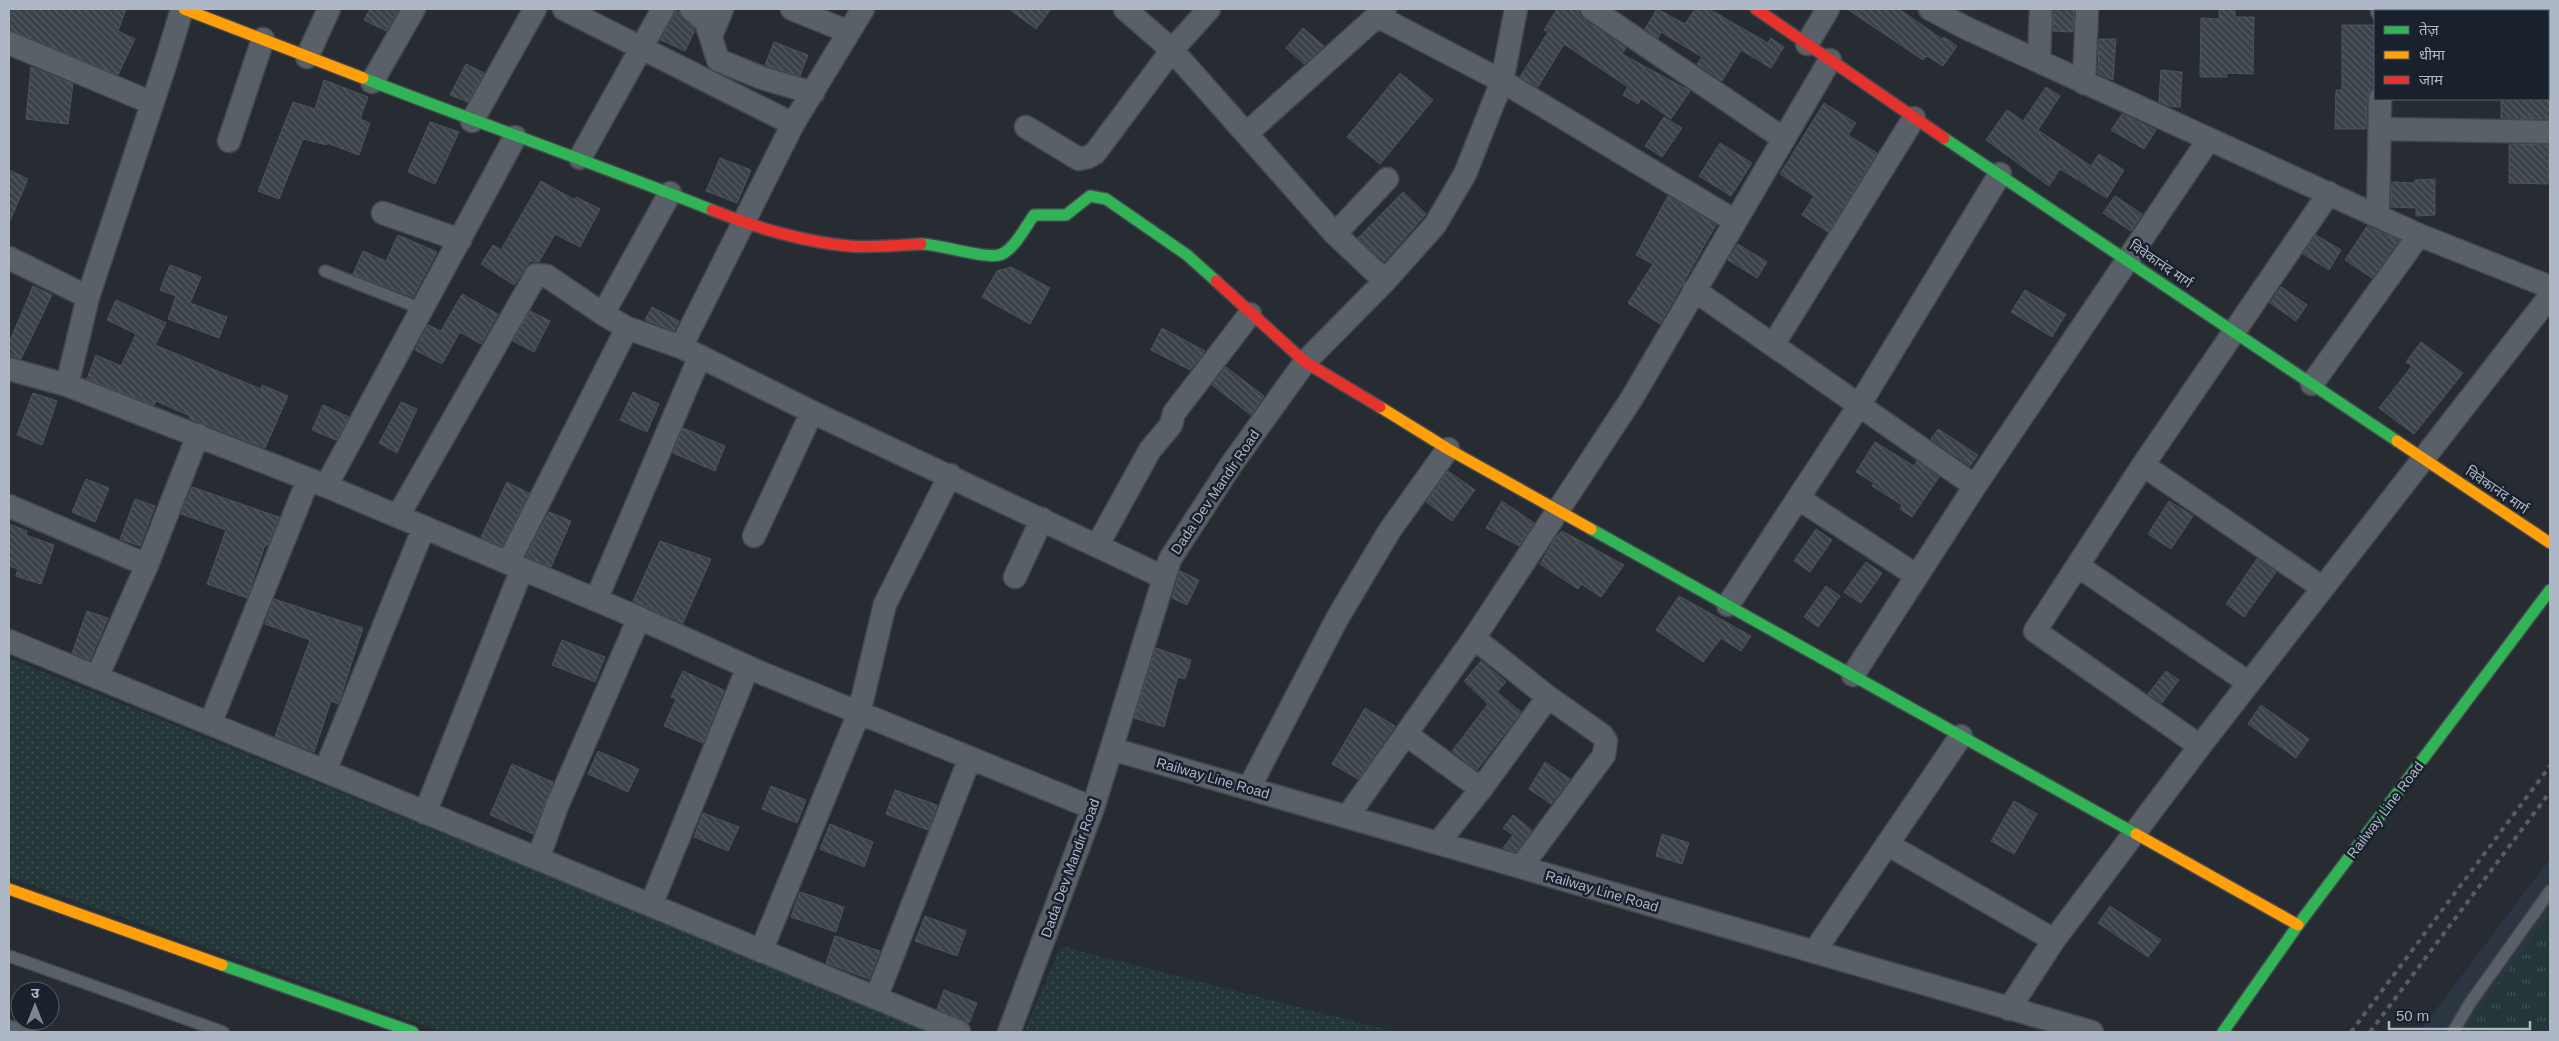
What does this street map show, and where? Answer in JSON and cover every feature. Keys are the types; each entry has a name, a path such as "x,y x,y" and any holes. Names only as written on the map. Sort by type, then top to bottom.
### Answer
{"street":[{"path":"67,385 88,297 183,9 472,121 580,158 744,223 833,244 851,246 935,244 990,256 1002,254 1012,246 1034,216 1066,216 1083,200 1097,196 1134,216 1187,254 1304,362 1448,449 1559,512 2298,925"},
{"path":"308,57 329,9"},
{"path":"372,82 414,9"},
{"path":"472,121 536,9"},
{"path":"564,9 794,124"},
{"path":"580,158 663,9"},
{"path":"691,9 706,22 718,60 762,78 813,93"},
{"path":"711,36 722,9"},
{"path":"792,9 850,32"},
{"path":"596,600 690,352 744,223 794,124 863,9"},
{"path":"1125,9 1172,50 1336,234 1385,281"},
{"path":"1026,127 1079,158 1088,157 1095,153 1172,50 1209,9"},
{"name":"Dada Dev Mandir Road","path":"1009,1032 1093,808 1170,559 1231,465 1304,362 1385,281 1435,224 1465,174 1502,81 1516,9"},
{"path":"1592,9 1784,138"},
{"name":"विवेकानंद मार्ग","path":"1756,9 1914,118 2550,543"},
{"path":"1807,44 1828,9"},
{"path":"1930,9 1967,18 2039,60 2084,83 2329,193 2419,236 2550,288"},
{"path":"2039,60 2041,9"},
{"path":"2084,83 2087,9"},
{"path":"1247,133 1381,12 1502,81 1735,221"},
{"path":"229,141 263,40"},
{"path":"9,43 152,103"},
{"path":"1347,817 1474,638 1559,512 1632,398 1830,60"},
{"path":"2378,216 2380,100"},
{"path":"1773,346 1914,118"},
{"path":"2380,129 2550,132"},
{"path":"210,724 317,483 422,309 515,137"},
{"path":"1853,675 1975,486 2126,259 2209,140"},
{"path":"1728,605 1858,407 2000,174"},
{"path":"1336,234 1387,179"},
{"path":"603,314 670,193"},
{"path":"2200,746 2035,631 2143,465 2329,193"},
{"path":"383,213 460,240"},
{"path":"2312,384 2419,236"},
{"path":"9,258 88,297"},
{"path":"398,516 536,275 547,276 627,328 690,352 812,412 950,475 1163,577"},
{"path":"1694,290 1858,407 1975,486"},
{"path":"2009,1008 2054,940 2200,746 2550,296"},
{"path":"1097,546 1150,450 1171,425 1174,413 1250,314"},
{"path":"425,812 515,566 627,328"},
{"path":"9,369 67,385 317,483 639,618 859,713 1093,808"},
{"path":"754,536 812,412"},
{"path":"98,678 147,565 198,435"},
{"path":"1249,788 1338,616 1390,530 1448,449"},
{"path":"2143,465 2323,588"},
{"path":"761,951 859,713 885,604 950,475"},
{"path":"1798,498 1917,576"},
{"path":"9,506 147,565"},
{"path":"1015,577 1042,519"},
{"path":"325,771 424,527"},
{"path":"2078,566 2249,683"},
{"name":"Railway Line Road","path":"2224,1032 2298,925 2550,590"},
{"path":"538,859 565,789 639,618"},
{"path":"1474,638 1548,697 1602,735 1607,747 1604,755 1521,867"},
{"path":"9,641 959,1032"},
{"path":"651,905 748,666"},
{"path":"1438,843 1481,789 1548,697"},
{"path":"1407,735 1481,789"},
{"path":"1814,952 1960,736"},
{"name":"Railway Line Road","path":"1112,749 2092,1032"},
{"path":"876,998 970,758"},
{"path":"1887,844 2054,940"},
{"path":"9,889 413,1032"}],"lane":[{"path":"325,271 422,309"},
{"path":"2453,1032 2470,1003 2550,891"},
{"path":"9,956 223,1032"},
{"path":"9,1026 31,1032"}],"shaded area":[{"path":"2550,859 2550,1032 2419,1032"}],"green space":[{"path":"9,658 933,1032 442,1032 9,877"},
{"path":"2550,914 2550,1032 2466,1032 2475,1015"},
{"path":"1061,946 1396,1032 1024,1032"}],"building":[{"path":"12,9 126,9 118,31 135,39 118,75 9,30 9,18"},
{"path":"370,9 399,9 386,31 364,20"},
{"path":"1009,9 1051,9 1036,29"},
{"path":"1557,9 1579,9 1579,14 1585,20 1626,48 1622,54 1690,91 1671,119 1641,98 1638,104 1623,95 1628,87 1564,44 1538,87 1520,77 1548,32 1544,30"},
{"path":"1657,9 1685,24 1695,9 1709,9 1768,43 1771,38 1784,47 1771,68 1741,50 1722,81 1697,64 1702,57 1661,32 1658,38 1645,29"},
{"path":"1847,9 1899,9 1942,39 1944,37 1957,46 1943,66 1927,56 1923,60"},
{"path":"2054,9 2074,9 2073,32 2053,31"},
{"path":"2219,9 2235,9 2235,17 2254,17 2253,74 2227,73 2227,77 2200,77 2201,18 2219,19"},
{"path":"676,10 695,30 685,51 661,40"},
{"path":"2342,25 2374,25 2374,88 2369,92 2367,98 2366,129 2335,129 2336,90 2342,90"},
{"path":"1303,28 1324,46 1304,64 1286,48"},
{"path":"2099,39 2116,39 2113,80 2098,74"},
{"path":"774,42 808,55 800,76 765,65"},
{"path":"466,64 484,73 468,102 450,95"},
{"path":"31,67 73,84 68,124 26,119"},
{"path":"2161,70 2182,72 2180,107 2169,106 2159,102"},
{"path":"1400,73 1433,100 1380,164 1347,137"},
{"path":"324,80 368,97 360,119 370,123 359,155 327,143 327,145 303,139 279,199 258,191 293,102 315,109"},
{"path":"2046,87 2060,96 2038,130 2091,166 2099,154 2124,170 2107,198 2060,169 2049,186 1986,140 2007,110 2023,121"},
{"path":"2550,99 2550,119 2501,118 2501,100"},
{"path":"1824,103 1856,123 1848,135 1877,153 1828,232 1802,215 1814,196 1780,174"},
{"path":"2122,114 2156,130 2144,149 2111,130"},
{"path":"1664,117 1682,128 1662,157 1645,146"},
{"path":"430,122 459,132 435,184 408,172"},
{"path":"1720,143 1752,163 1731,196 1699,176"},
{"path":"2509,144 2549,145 2548,184 2509,183"},
{"path":"720,158 751,170 737,203 706,191"},
{"path":"9,170 28,179 9,223"},
{"path":"2435,179 2435,215 2416,216 2416,208 2391,207 2392,182 2415,183 2415,180"},
{"path":"541,181 575,200 576,197 600,209 580,247 555,234 539,262 530,261 514,285 481,264 493,245 501,250"},
{"path":"1403,192 1426,214 1384,262 1358,238"},
{"path":"1668,196 1716,225 1660,324 1628,303 1653,264 1636,255"},
{"path":"2115,196 2142,214 2131,231 2103,213"},
{"path":"2367,226 2399,240 2372,278 2345,260"},
{"path":"398,235 437,252 413,297 353,274 363,251 386,261"},
{"path":"2316,235 2341,250 2329,270 2303,254"},
{"path":"1738,244 1767,262 1757,278 1728,260"},
{"path":"170,265 201,277 190,303 227,317 219,338 168,319 176,296 160,290"},
{"path":"1011,267 1050,288 1030,324 982,297 997,271"},
{"path":"33,286 52,295 21,359 9,355 9,343"},
{"path":"2281,287 2307,305 2296,321 2270,303"},
{"path":"2025,290 2066,314 2052,337 2011,312"},
{"path":"462,294 498,314 481,344 460,332 442,364 415,350 428,325 441,331"},
{"path":"116,300 166,323 155,345 261,389 262,385 288,396 265,448 189,418 190,416 156,401 154,405 87,379 96,355 121,366 136,334 107,320"},
{"path":"652,307 679,321 674,331 645,320"},
{"path":"530,311 550,321 534,352 513,341"},
{"path":"1162,328 1205,351 1190,370 1151,350"},
{"path":"2421,342 2463,373 2414,434 2379,408 2412,366 2406,362"},
{"path":"1226,367 1264,396 1251,415 1212,385"},
{"path":"633,392 659,404 647,432 620,420"},
{"path":"33,393 57,401 42,445 17,435"},
{"path":"401,402 417,409 397,453 379,443"},
{"path":"323,405 349,417 336,440 312,430"},
{"path":"683,428 725,446 715,471 673,453"},
{"path":"1938,429 1978,455 1970,466 1931,439"},
{"path":"1875,442 1914,466 1917,461 1939,477 1912,517 1900,509 1902,505 1872,486 1874,483 1856,472"},
{"path":"1448,471 1475,490 1452,521 1426,502"},
{"path":"86,479 109,488 95,522 72,512"},
{"path":"507,482 529,493 502,546 481,537"},
{"path":"192,487 279,517 268,545 265,545 247,598 207,584 226,530 181,514"},
{"path":"135,499 155,506 140,546 120,539"},
{"path":"1502,501 1534,523 1519,546 1486,528"},
{"path":"2169,501 2193,516 2171,549 2148,534"},
{"path":"549,512 571,521 551,567 526,556"},
{"path":"9,524 27,531 26,535 54,545 41,584 16,576 18,569 9,566"},
{"path":"1816,529 1832,540 1810,572 1794,561"},
{"path":"1562,531 1624,565 1601,597 1581,584 1578,589 1540,564 1556,537"},
{"path":"660,541 711,559 683,623 633,601"},
{"path":"2257,559 2276,572 2244,617 2226,604"},
{"path":"1866,562 1882,573 1861,603 1844,592"},
{"path":"1180,571 1199,580 1187,605 1172,598"},
{"path":"1826,586 1840,596 1818,627 1804,617"},
{"path":"1679,596 1751,636 1741,651 1721,638 1703,662 1656,630"},
{"path":"274,599 363,628 340,699 338,704 331,701 314,752 275,736 310,640 265,624"},
{"path":"87,611 108,618 90,660 72,653"},
{"path":"562,640 605,657 595,682 552,665"},
{"path":"1156,648 1191,660 1185,679 1178,677 1164,727 1134,718"},
{"path":"1481,661 1506,682 1497,692 1521,712 1477,770 1452,751 1488,704 1464,681"},
{"path":"683,671 724,690 703,743 664,726 676,699 671,697"},
{"path":"2166,671 2179,680 2162,703 2148,694"},
{"path":"2261,705 2309,739 2296,758 2248,724"},
{"path":"1365,708 1395,726 1358,779 1332,764"},
{"path":"598,751 639,769 628,792 588,774"},
{"path":"1545,762 1570,779 1551,804 1529,789"},
{"path":"512,764 553,782 533,834 490,815"},
{"path":"771,786 806,800 797,823 762,809"},
{"path":"895,790 937,805 928,830 886,814"},
{"path":"2014,801 2037,814 2014,854 1991,841"},
{"path":"703,813 739,827 728,851 694,837"},
{"path":"1513,815 1532,830 1516,852 1503,848 1513,835 1503,828"},
{"path":"830,824 873,842 864,867 820,849"},
{"path":"1662,834 1689,843 1682,864 1656,856"},
{"path":"800,892 844,907 836,932 791,917"},
{"path":"2110,906 2161,940 2148,957 2098,923"},
{"path":"925,916 966,931 957,956 915,941"},
{"path":"835,936 880,951 869,979 826,963"},
{"path":"944,990 977,1003 969,1023 937,1009"}],"railway":[{"path":"2351,1032 2550,766"},
{"path":"2370,1032 2550,792"}],"traffic: fast":[{"path":"363,78 712,210"},
{"path":"1944,138 2397,441"},
{"path":"921,244 995,256 1007,251 1016,242 1034,215 1066,215 1090,196 1106,199 1187,255 1216,281"},
{"path":"1591,529 2136,834"},
{"path":"2223,1032 2298,925 2550,590"},
{"path":"222,965 413,1032"}],"traffic: slow":[{"path":"184,9 363,78"},
{"path":"1380,407 1448,449 1591,529"},
{"path":"2397,441 2550,543"},
{"path":"2136,834 2298,925"},
{"path":"9,889 222,965"}],"traffic: jam":[{"path":"1756,9 1944,138"},
{"path":"712,210 779,233 832,244 867,247 921,244"},
{"path":"1216,281 1305,362 1380,407"}]}
